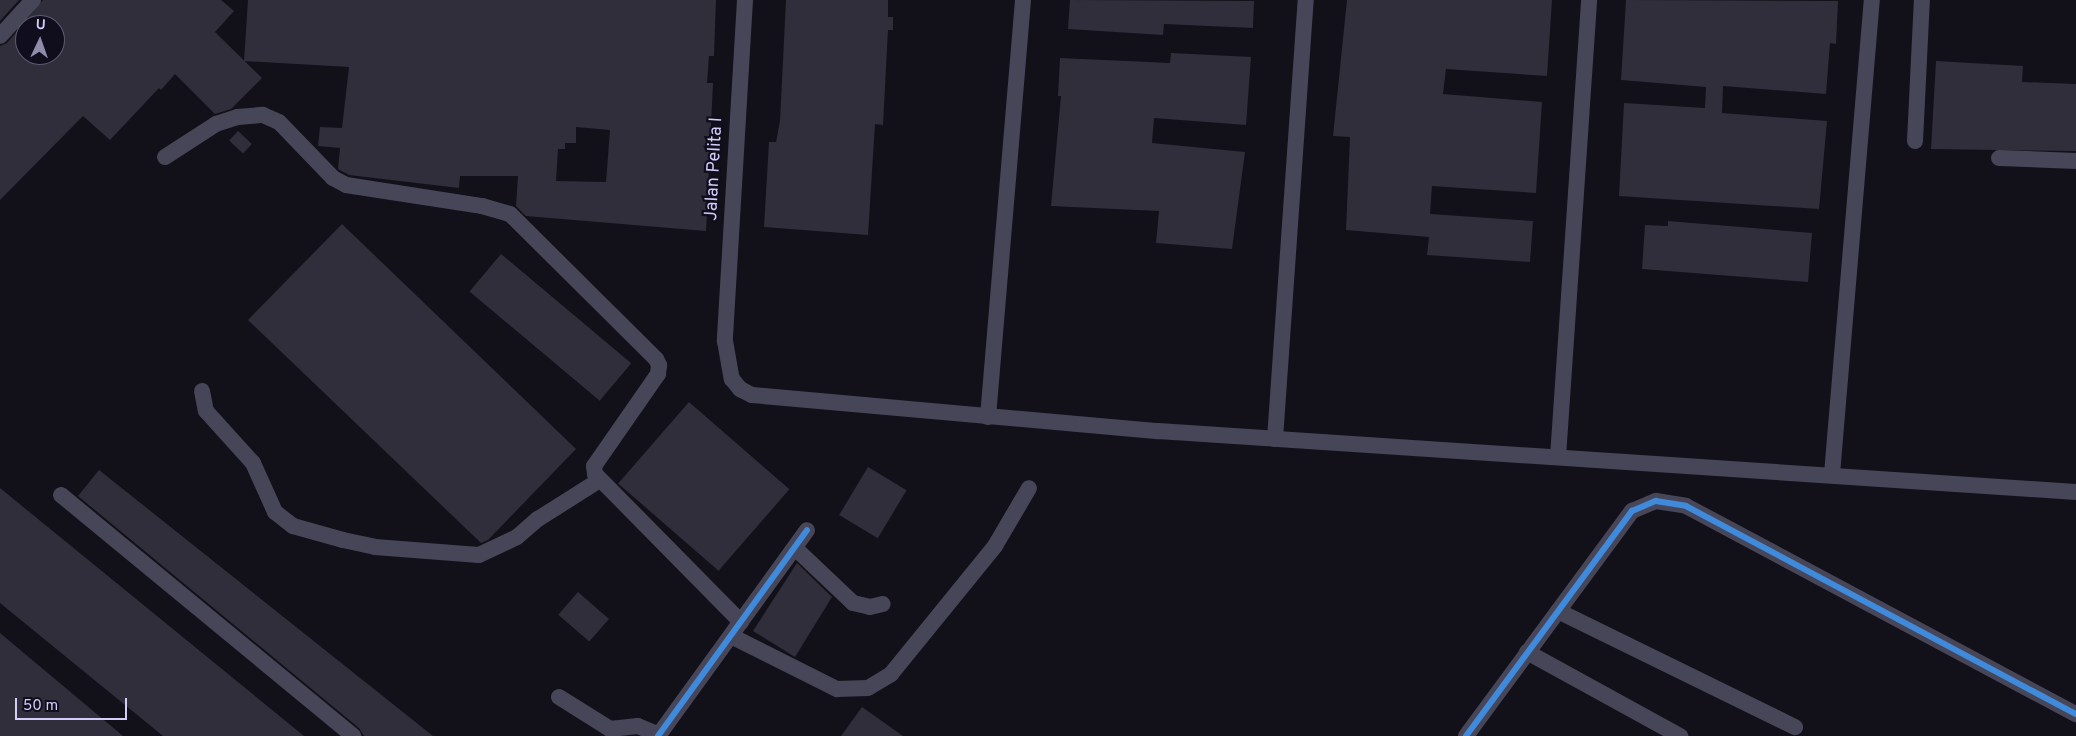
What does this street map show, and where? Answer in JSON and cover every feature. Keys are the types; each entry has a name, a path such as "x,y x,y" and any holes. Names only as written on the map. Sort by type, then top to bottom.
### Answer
{"street":[{"path":"0,36 34,0"},
{"name":"Jalan Pelita I","path":"745,0 725,341 732,380 740,389 752,395 988,417 1275,439 1832,474 2076,492"},
{"path":"988,417 1023,0"},
{"path":"1275,439 1306,0"},
{"path":"1558,457 1589,0"},
{"path":"1832,474 1872,0"},
{"path":"1915,141 1922,0"},
{"path":"165,157 216,124 238,117 263,116 279,122 333,178 346,184 482,206 510,214 659,365 658,374 594,466 598,481 741,622"},
{"path":"1999,158 2076,161"},
{"path":"202,391 206,411 253,463 275,512 293,526 342,540 375,547 479,555 517,537 538,519 598,481"},
{"path":"731,636 837,689 868,688 891,674 989,554 1030,488"},
{"path":"61,495 353,736"},
{"path":"1466,736 1632,510 1646,503 1669,500 1686,506 2076,714"},
{"path":"559,697 610,729 638,726 658,735 808,530"},
{"path":"795,548 853,603 870,607 883,604"},
{"path":"1558,611 1795,727"},
{"path":"1528,652 1680,736"}],"building":[{"path":"0,0 19,0 0,21"},
{"path":"43,0 221,0 234,11 215,32 262,78 231,109 215,114 175,74 161,90 159,88 110,140 83,116 0,200 0,46 7,43 15,33 15,65 65,65 65,15 30,15"},
{"path":"248,0 716,0 714,56 709,56 707,83 713,83 706,231 526,216 516,206 518,176 460,176 459,188 349,175 338,169 340,148 318,146 320,127 342,128 349,67 244,61","holes":["576,127 610,130 606,182 556,181 558,149 565,149 565,143 576,143"]},
{"path":"786,0 888,0 888,17 893,17 893,30 888,30 883,125 875,124 868,235 764,227 769,142 776,142 780,121"},
{"path":"1070,0 1254,1 1253,28 1164,24 1163,35 1068,29"},
{"path":"1347,0 1552,0 1547,76 1446,69 1443,94 1542,102 1536,193 1432,186 1430,214 1533,221 1530,262 1427,255 1429,237 1346,230 1350,137 1333,136"},
{"path":"1626,0 1838,1 1836,44 1830,43 1826,94 1723,86 1722,113 1827,121 1819,209 1619,196 1624,103 1705,108 1706,87 1621,80"},
{"path":"1171,53 1251,57 1246,125 1154,118 1152,143 1245,152 1232,249 1156,243 1159,211 1051,206 1061,96 1058,96 1060,58 1170,63"},
{"path":"1936,61 2023,66 2022,82 2076,84 2076,151 1931,149"},
{"path":"238,131 252,144 243,153 229,141"},
{"path":"1668,221 1812,233 1808,282 1642,269 1645,225 1668,226"},
{"path":"342,224 576,449 488,540 481,543 248,320"},
{"path":"501,254 631,363 600,401 470,292"},
{"path":"689,402 789,489 719,571 618,484"},
{"path":"868,467 907,490 878,538 839,515"},
{"path":"99,470 433,736 364,736 359,728 78,496"},
{"path":"0,488 304,736 163,736 0,603"},
{"path":"797,563 832,597 795,657 753,631"},
{"path":"578,592 609,619 589,642 558,615"},
{"path":"0,633 123,736 0,736"},
{"path":"862,707 903,736 841,736"}],"cycle path":[{"path":"1466,736 1632,511 1656,501 1686,506 2076,714"},
{"path":"658,736 807,530"}]}
